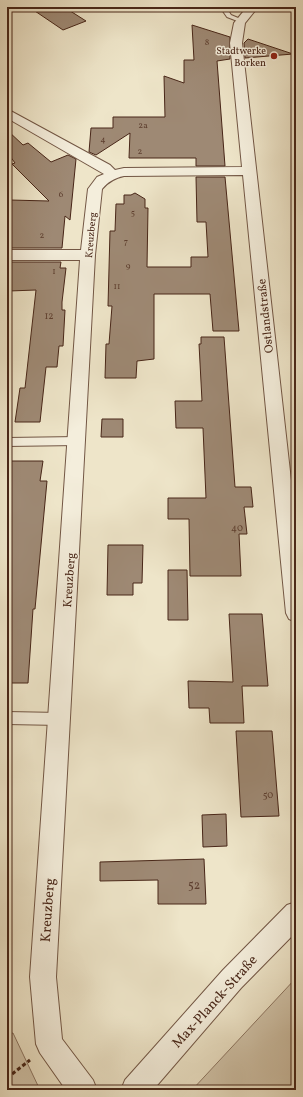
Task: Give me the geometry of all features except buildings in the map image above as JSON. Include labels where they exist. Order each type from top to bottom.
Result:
[{"type":"street","points":[[240,20],[253,7]]},
{"type":"street","name":"Ostlandstraße","points":[[240,20],[236,29],[236,43],[296,613]]},
{"type":"street","points":[[7,113],[105,168],[112,175]]},
{"type":"street","name":"Kreuzberg","points":[[83,1090],[50,1044],[43,977],[78,441],[88,256],[95,189],[102,180],[112,175],[124,172],[249,171]]},
{"type":"street","points":[[7,255],[88,256]]},
{"type":"street","name":"Max-Planck-Straße","points":[[134,1090],[232,978],[296,914]]},
{"type":"lane","points":[[223,7],[229,16],[240,20]]},
{"type":"lane","points":[[7,442],[78,441]]},
{"type":"lane","points":[[7,718],[60,719]]},
{"type":"path","points":[[7,1078],[50,1044]]},
{"type":"shaded area","points":[[296,978],[296,1090],[192,1090]]},
{"type":"shaded area","points":[[13,1033],[40,1090],[7,1090],[7,1034]]},
{"type":"place","name":"Stadtwerke Borken","points":[[274,56]]}]
